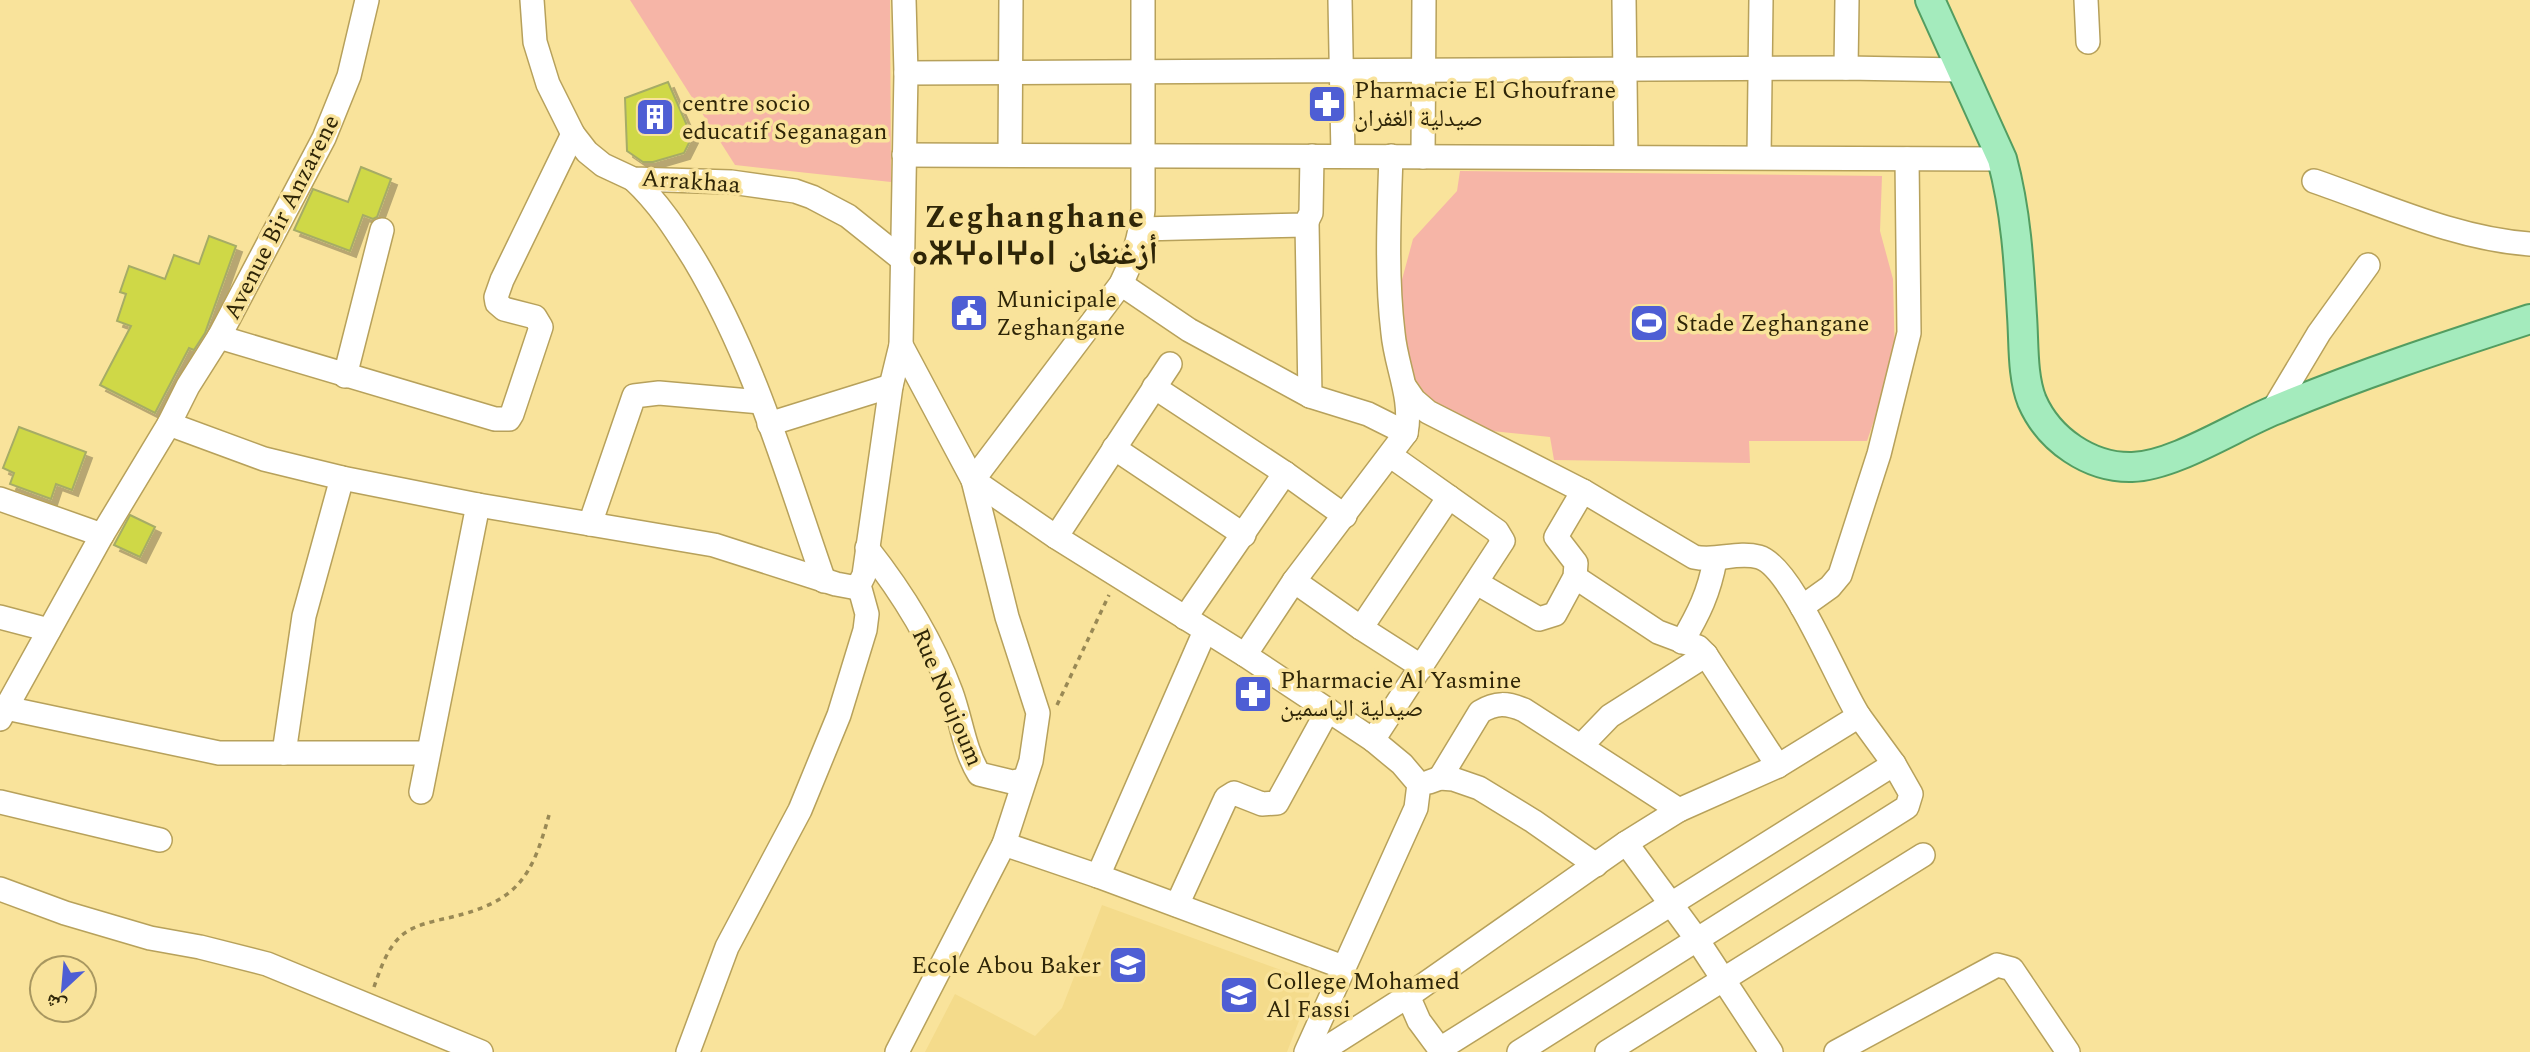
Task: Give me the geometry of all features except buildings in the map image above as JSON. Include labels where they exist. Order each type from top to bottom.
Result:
[{"type":"main road","points":[[1930,0],[2002,159],[2011,193],[2029,392],[2046,424],[2074,450],[2109,466],[2135,467],[2158,463],[2273,410],[2374,372],[2530,319]]},
{"type":"street","name":"Avenue Bir Anzarene","points":[[3,714],[102,535],[219,337],[332,121],[349,76],[368,0]]},
{"type":"street","name":"Arrakhaa","points":[[532,0],[535,43],[548,84],[573,134],[587,152],[603,165],[633,179],[731,182],[794,191],[829,204],[848,216],[903,260]]},
{"type":"street","points":[[688,1052],[727,947],[800,810],[839,715],[865,630],[867,614],[859,585],[864,575],[891,386],[901,345],[906,74],[904,0]]},
{"type":"street","points":[[1010,155],[1011,0]]},
{"type":"street","points":[[973,480],[1121,284],[1133,258],[1141,229],[1143,0]]},
{"type":"street","points":[[1340,0],[1343,156]]},
{"type":"street","points":[[1423,157],[1424,0]]},
{"type":"street","points":[[1624,0],[1626,157]]},
{"type":"street","points":[[1759,158],[1760,0]]},
{"type":"street","points":[[1846,68],[1847,0]]},
{"type":"street","points":[[2086,0],[2088,41]]},
{"type":"street","points":[[906,74],[1760,68],[1961,70]]},
{"type":"street","points":[[219,337],[495,419],[509,419],[541,327],[536,317],[504,309],[497,303],[496,297],[573,134]]},
{"type":"street","points":[[904,155],[2002,159]]},
{"type":"street","points":[[1310,396],[1307,223],[1311,213],[1312,156]]},
{"type":"street","points":[[1245,655],[1294,581],[1406,433],[1408,421],[1405,387],[1393,335],[1390,294],[1391,156]]},
{"type":"street","points":[[1802,607],[1830,587],[1840,575],[1879,454],[1905,352],[1909,310],[1907,159]]},
{"type":"street","points":[[633,179],[652,197],[672,223],[703,274],[751,371],[824,581]]},
{"type":"street","points":[[2315,181],[2455,231],[2530,244]]},
{"type":"street","points":[[1141,229],[1301,227],[1307,223]]},
{"type":"street","points":[[345,376],[382,230]]},
{"type":"street","points":[[2273,410],[2319,332],[2368,265]]},
{"type":"street","points":[[1121,284],[1189,330],[1310,396],[1368,414],[1406,433]]},
{"type":"street","points":[[897,1052],[1004,844],[1031,761],[1038,713],[1007,617],[973,480],[901,345]]},
{"type":"street","points":[[1056,537],[1170,364]]},
{"type":"street","points":[[769,424],[891,386]]},
{"type":"street","points":[[1154,387],[1345,516]]},
{"type":"street","points":[[1405,387],[1414,400],[1428,412],[1583,491],[1694,557],[1715,559],[1746,555],[1766,559],[1777,570],[1802,607],[1859,716],[1895,764],[1911,794],[1907,807],[1519,1052]]},
{"type":"street","points":[[590,524],[634,396],[659,393],[761,402]]},
{"type":"street","points":[[169,424],[264,459],[342,478],[478,505],[714,545],[824,581],[844,586],[859,585]]},
{"type":"street","points":[[1114,448],[1244,535]]},
{"type":"street","points":[[1373,740],[1502,546],[1503,538],[1391,456]]},
{"type":"street","points":[[1185,618],[1285,473]]},
{"type":"street","points":[[284,753],[304,616],[342,478]]},
{"type":"street","points":[[973,480],[1056,537],[1245,655],[1373,740],[1402,764],[1430,781],[1453,779],[1479,788],[1596,864]]},
{"type":"street","points":[[1477,583],[1531,615],[1545,619],[1555,614],[1575,577],[1576,563],[1556,537],[1583,491]]},
{"type":"street","points":[[1361,628],[1448,497]]},
{"type":"street","points":[[0,499],[102,535]]},
{"type":"street","points":[[421,792],[478,505]]},
{"type":"street","name":"Rue Noujoum","points":[[867,548],[887,574],[936,659],[961,719],[971,759],[979,774],[1012,782],[1023,780]]},
{"type":"street","points":[[1682,642],[1703,607],[1711,587],[1715,559]]},
{"type":"street","points":[[1575,577],[1658,632],[1698,647],[1706,654],[1778,766]]},
{"type":"street","points":[[1294,581],[1422,667]]},
{"type":"street","points":[[0,617],[50,630]]},
{"type":"street","points":[[1098,876],[1205,631]]},
{"type":"street","points":[[1581,746],[1610,716],[1706,654]]},
{"type":"street","points":[[1306,1052],[1416,808],[1430,781],[1480,712],[1500,703],[1524,710],[1679,810]]},
{"type":"street","points":[[1177,905],[1226,798],[1234,793],[1262,804],[1277,803],[1328,710]]},
{"type":"street","points":[[3,714],[219,753],[428,752]]},
{"type":"street","points":[[1321,1052],[1408,996],[1626,843],[1679,810],[1778,766],[1859,716]]},
{"type":"street","points":[[1408,996],[1419,1021],[1441,1051],[1895,764]]},
{"type":"street","points":[[0,802],[160,840]]},
{"type":"street","points":[[1626,843],[1724,978],[1771,1052]]},
{"type":"street","points":[[1004,844],[1343,967]]},
{"type":"street","points":[[1607,1052],[1923,855]]},
{"type":"street","points":[[0,888],[65,913],[150,938],[267,964],[481,1052]]},
{"type":"street","points":[[1836,1052],[1997,965],[2012,969],[2068,1052]]},
{"type":"path","points":[[1054,711],[1118,576]]},
{"type":"path","points":[[368,1006],[385,960],[402,935],[418,925],[474,912],[515,888],[528,874],[539,852],[549,815]]},
{"type":"shaded area","points":[[630,0],[890,0],[891,182],[735,165]]},
{"type":"shaded area","name":"Stade Zeghangane","points":[[1460,171],[1882,176],[1880,231],[1893,279],[1895,359],[1867,441],[1749,441],[1750,463],[1554,460],[1550,437],[1482,430],[1431,402],[1405,364],[1400,287],[1413,239],[1457,191]]},
{"type":"shaded area","points":[[1102,905],[1314,982],[1287,1052],[925,1052],[955,994],[1035,1036],[1062,1008]]},
{"type":"place","name":"Pharmacie El Ghoufrane صيدلية الغفران","points":[[1327,104]]},
{"type":"place","name":"centre socio educatif Seganagan","points":[[655,117]]},
{"type":"place","name":"Municipale Zeghangane","points":[[969,313]]},
{"type":"place","name":"Stade Zeghangane","points":[[1649,323]]},
{"type":"place","name":"Pharmacie Al Yasmine صيدلية الياسمين","points":[[1253,694]]},
{"type":"place","name":"Ecole Abou Baker","points":[[1128,965]]},
{"type":"place","name":"College Mohamed Al Fassi","points":[[1239,995]]},
{"type":"district","name":"Zeghanghane ⴰⵣⵖⴰⵏⵖⴰⵏ أزغنغان","points":[[1035,234]]}]
